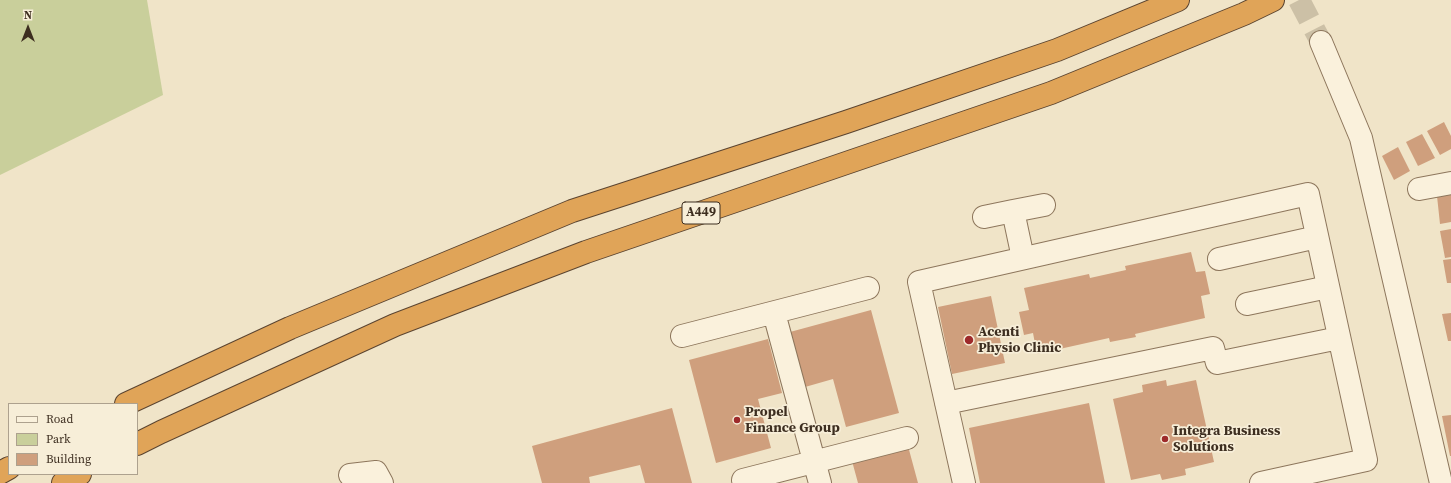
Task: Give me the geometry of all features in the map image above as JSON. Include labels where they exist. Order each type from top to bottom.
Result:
[{"type":"highway","points":[[128,403],[290,328],[572,211],[846,122],[1057,50],[1178,0]]},
{"type":"highway","name":"A449","points":[[138,444],[402,323],[586,252],[1052,93],[1237,17],[1273,0]]},
{"type":"highway","points":[[63,483],[78,475]]},
{"type":"lane","points":[[1321,42],[1361,138],[1441,483]]},
{"type":"lane","points":[[1419,189],[1451,183]]},
{"type":"lane","points":[[964,483],[919,282],[1308,194],[1366,460],[1261,483]]},
{"type":"lane","points":[[984,217],[1044,205]]},
{"type":"lane","points":[[1013,211],[1024,258]]},
{"type":"lane","points":[[1219,259],[1317,237]]},
{"type":"lane","points":[[682,336],[868,288]]},
{"type":"lane","points":[[1247,304],[1328,288]]},
{"type":"lane","points":[[774,313],[820,483]]},
{"type":"lane","points":[[946,404],[1213,348],[1216,363],[1339,338]]},
{"type":"lane","points":[[743,480],[908,438]]},
{"type":"lane","points":[[350,475],[376,472],[382,483]]},
{"type":"green space","points":[[0,0],[147,0],[163,95],[0,175]]},
{"type":"building","points":[[1444,122],[1451,136],[1451,149],[1440,155],[1427,131]]},
{"type":"building","points":[[1422,134],[1435,158],[1418,166],[1406,142]]},
{"type":"building","points":[[1398,147],[1410,171],[1394,180],[1382,156]]},
{"type":"building","points":[[1451,195],[1451,222],[1440,224],[1437,196]]},
{"type":"building","points":[[1451,229],[1451,257],[1445,258],[1440,231]]},
{"type":"building","points":[[1191,252],[1196,272],[1205,271],[1210,294],[1201,296],[1205,318],[1135,334],[1136,337],[1110,342],[1109,338],[1037,354],[1033,333],[1024,335],[1019,312],[1029,310],[1024,288],[1089,274],[1090,278],[1126,270],[1125,266]]},
{"type":"building","points":[[1451,259],[1451,283],[1447,283],[1443,260]]},
{"type":"building","points":[[991,296],[1005,363],[952,374],[938,307]]},
{"type":"building","points":[[871,310],[899,413],[846,427],[833,379],[805,387],[790,332]]},
{"type":"building","points":[[1451,313],[1451,341],[1448,341],[1442,314]]},
{"type":"building","points":[[768,339],[782,393],[758,399],[771,448],[716,463],[689,360]]},
{"type":"building","points":[[1166,380],[1167,386],[1196,380],[1214,462],[1185,469],[1186,475],[1162,480],[1160,474],[1131,480],[1113,399],[1143,392],[1142,385]]},
{"type":"building","points":[[1089,403],[1105,483],[980,483],[969,428]]},
{"type":"building","points":[[672,408],[692,483],[645,483],[640,465],[589,477],[590,483],[542,483],[532,446]]},
{"type":"building","points":[[1451,415],[1451,456],[1450,456],[1442,416]]},
{"type":"building","points":[[908,446],[918,483],[858,483],[852,461]]},
{"type":"tunnel","points":[[1299,0],[1321,42]]},
{"type":"place","name":"Acenti Physio Clinic","points":[[969,340]]},
{"type":"place","name":"Propel Finance Group","points":[[737,420]]},
{"type":"place","name":"Integra Business Solutions","points":[[1165,439]]}]
